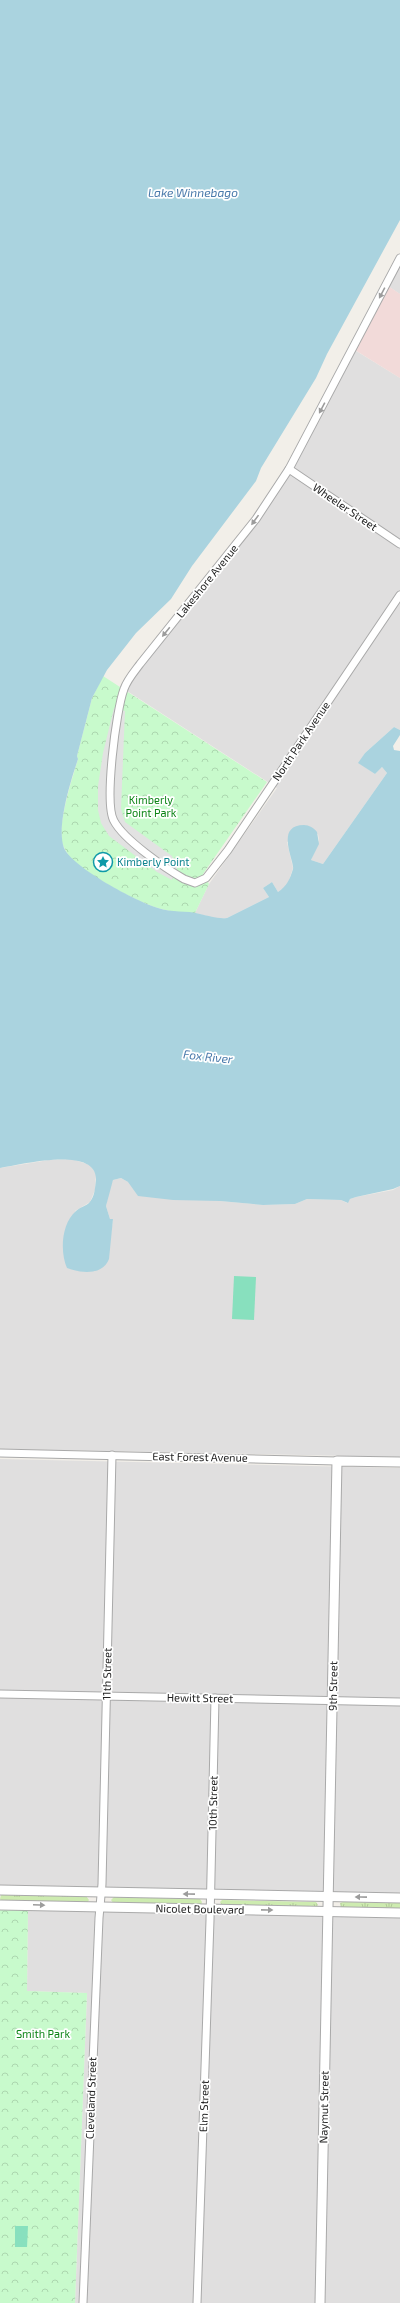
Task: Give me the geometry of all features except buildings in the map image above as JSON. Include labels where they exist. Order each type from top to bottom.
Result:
[{"type":"street","name":"Lakeshore Avenue","points":[[198,883],[191,882],[178,875],[133,842],[119,830],[111,815],[109,790],[120,705],[128,680],[256,519],[289,469],[400,258]]},
{"type":"street","name":"Wheeler Street","points":[[289,469],[400,544]]},
{"type":"street","name":"North Park Avenue","points":[[198,883],[202,882],[212,873],[400,595]]},
{"type":"street","name":"East Forest Avenue","points":[[0,1453],[400,1462]]},
{"type":"street","name":"11th Street","points":[[101,1893],[112,1455]]},
{"type":"street","name":"9th Street","points":[[328,1912],[337,1461]]},
{"type":"street","name":"Hewitt Street","points":[[0,1694],[400,1702]]},
{"type":"street","name":"10th Street","points":[[210,1909],[215,1698]]},
{"type":"street","name":"Nicolet Boulevard","points":[[0,1890],[400,1898]]},
{"type":"street","name":"Cleveland Street","points":[[83,2303],[101,1893]]},
{"type":"street","name":"Nicolet Boulevard","points":[[0,1904],[400,1913]]},
{"type":"street","name":"Elm Street","points":[[197,2303],[210,1909]]},
{"type":"street","name":"Naymut Street","points":[[320,2303],[328,1912]]},
{"type":"shaded area","points":[[400,264],[400,294],[388,286]]},
{"type":"shaded area","points":[[388,286],[400,294],[400,378],[355,350]]},
{"type":"shaded area","points":[[353,349],[400,378],[400,730],[394,727],[365,753],[359,763],[375,774],[382,767],[387,773],[323,864],[311,860],[319,840],[318,834],[287,842],[293,868],[287,886],[278,892],[272,882],[263,888],[269,897],[227,918],[219,919],[195,913],[209,884],[277,788],[124,689],[220,566],[289,469]]},
{"type":"shaded area","points":[[114,708],[125,711],[121,809],[125,822],[172,856],[177,868],[172,880],[157,872],[109,836],[101,823],[98,810],[98,786],[103,753]]},
{"type":"shaded area","points":[[72,1159],[90,1165],[96,1174],[95,1190],[90,1202],[75,1211],[107,1263],[113,1219],[110,1219],[106,1206],[109,1190],[113,1180],[121,1178],[128,1182],[220,1201],[263,1205],[295,1204],[307,1199],[341,1200],[347,1203],[350,1199],[356,1197],[393,1190],[400,1186],[400,1457],[0,1449],[0,1168],[49,1160]]},
{"type":"shaded area","points":[[0,1459],[400,1468],[400,1896],[0,1887]]},
{"type":"shaded area","points":[[28,1910],[400,1918],[400,2303],[75,2303],[87,1993],[27,1991]]},
{"type":"green space","name":"Kimberly Point Park","points":[[103,676],[267,782],[203,874],[209,884],[195,913],[176,912],[163,909],[149,905],[129,896],[80,867],[69,856],[63,846],[61,834],[66,800],[78,759],[77,756],[92,698]]},
{"type":"green space","points":[[234,1276],[256,1277],[254,1320],[232,1319]]},
{"type":"green space","points":[[1,1895],[86,1896],[89,1900],[87,1903],[2,1901],[0,1899]]},
{"type":"green space","points":[[114,1897],[200,1899],[202,1902],[201,1905],[114,1904],[111,1900]]},
{"type":"green space","points":[[222,1900],[316,1902],[318,1905],[316,1907],[222,1906],[220,1902]]},
{"type":"green space","points":[[340,1903],[400,1903],[400,1910],[341,1908]]},
{"type":"green space","name":"Smith Park","points":[[0,1909],[28,1910],[27,1991],[87,1993],[75,2303],[0,2303]]},
{"type":"green space","points":[[15,2226],[28,2226],[27,2247],[15,2247]]},
{"type":"water","name":"Lake Winnebago","points":[[0,0],[400,0],[400,220],[327,354],[316,378],[261,468],[256,481],[192,566],[171,599],[136,633],[107,670],[92,698],[77,756],[78,759],[65,804],[62,839],[64,848],[69,856],[79,865],[106,883],[136,899],[163,910],[195,913],[217,918],[227,918],[269,897],[263,888],[272,882],[278,892],[286,885],[293,869],[289,852],[288,837],[290,831],[295,827],[304,825],[313,828],[317,832],[319,844],[311,860],[323,864],[387,773],[382,767],[375,774],[358,763],[365,753],[394,727],[400,730],[400,735],[393,746],[394,750],[400,751],[400,1186],[393,1189],[356,1197],[350,1199],[348,1203],[341,1200],[307,1199],[295,1204],[263,1205],[220,1201],[173,1200],[138,1196],[128,1182],[121,1178],[113,1180],[106,1206],[110,1219],[113,1219],[109,1259],[102,1268],[91,1272],[67,1268],[63,1254],[63,1238],[67,1223],[71,1217],[78,1210],[89,1203],[92,1198],[96,1180],[93,1169],[84,1163],[71,1160],[39,1161],[0,1168]]},
{"type":"place","name":"Kimberly Point","points":[[103,862]]},
{"type":"water label","name":"Fox River","points":[[208,1057]]}]
